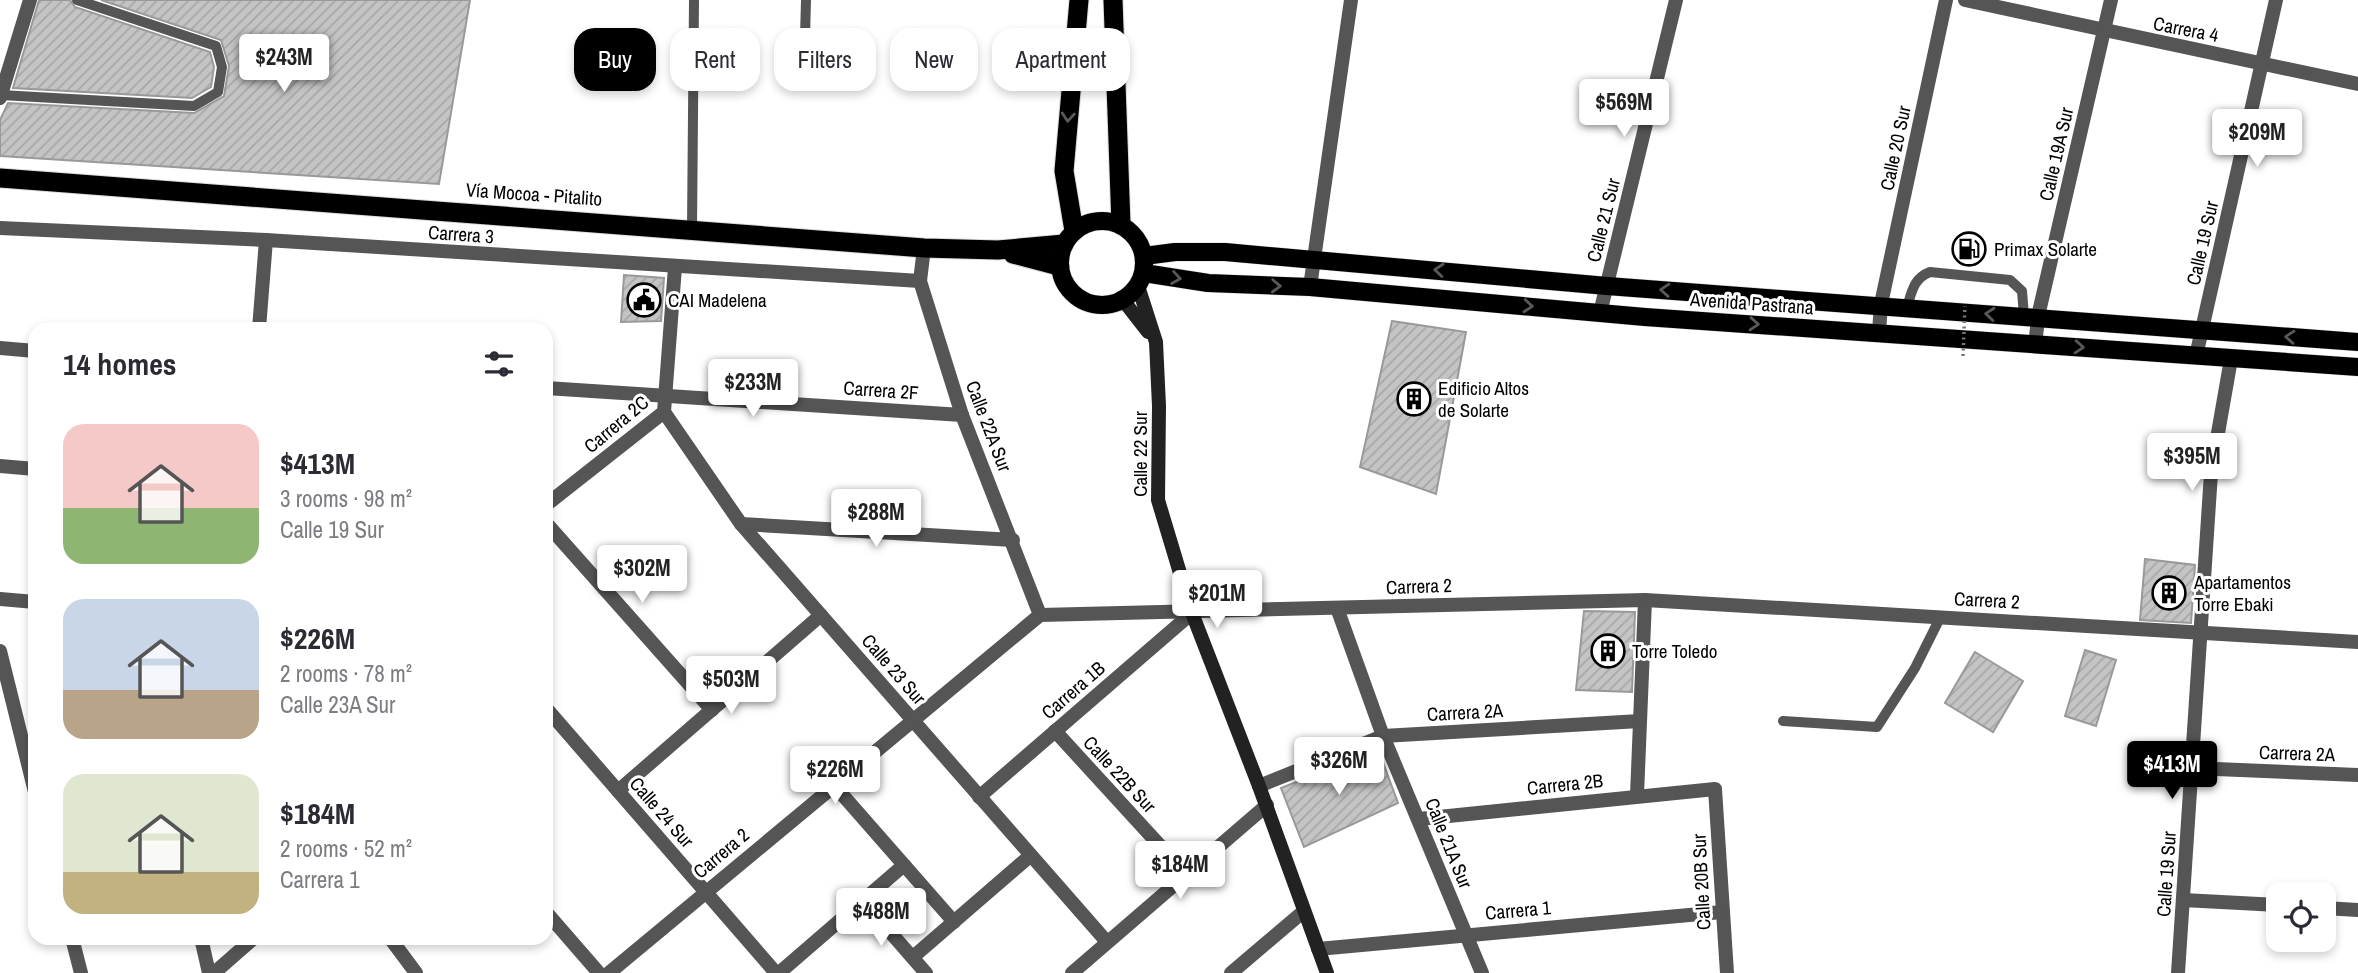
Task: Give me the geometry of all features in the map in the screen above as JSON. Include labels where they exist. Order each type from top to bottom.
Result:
[{"type":"highway","points":[[1069,237],[1064,171],[1079,0]]},
{"type":"highway","points":[[1113,0],[1121,225]]},
{"type":"highway","name":"Vía Mocoa - Pitalito","points":[[0,178],[691,228],[924,248],[998,250],[1069,237]]},
{"type":"highway","points":[[998,250],[1059,266]]},
{"type":"main road","points":[[1097,220],[1121,225],[1137,238],[1142,272],[1124,300],[1103,305],[1082,300],[1066,286],[1059,266],[1069,237],[1097,220]]},
{"type":"main road","name":"Avenida Pastrana","points":[[1142,272],[1175,252],[1225,252],[1606,286],[1881,304],[2358,342]]},
{"type":"main road","name":"Avenida Pastrana","points":[[1142,272],[1208,284],[1310,287],[1600,313],[2358,367]]},
{"type":"main road","name":"Calle 22 Sur","points":[[1142,272],[1156,342],[1160,406],[1158,500],[1192,613],[1267,805],[1327,973]]},
{"type":"main road","points":[[1124,300],[1156,342]]},
{"type":"street","points":[[1310,287],[1351,0]]},
{"type":"street","name":"Calle 21 Sur","points":[[1600,313],[1676,0]]},
{"type":"street","name":"Calle 20 Sur","points":[[1879,332],[1881,304],[1946,0]]},
{"type":"street","name":"Carrera 4","points":[[1965,0],[2103,32],[2358,84]]},
{"type":"street","name":"Calle 19A Sur","points":[[2035,344],[2031,317],[2110,0]]},
{"type":"street","name":"Calle 19 Sur","points":[[2196,356],[2276,0]]},
{"type":"street","points":[[1,97],[24,2]]},
{"type":"street","name":"Carrera 3","points":[[0,228],[266,240],[920,281]]},
{"type":"street","points":[[260,322],[266,240]]},
{"type":"street","name":"Calle 22A Sur","points":[[924,248],[920,281],[962,415],[1040,615]]},
{"type":"street","name":"Carrera 2C","points":[[553,499],[664,412],[675,267]]},
{"type":"street","points":[[0,348],[28,350]]},
{"type":"street","name":"Calle 19 Sur","points":[[2178,973],[2211,473],[2231,359]]},
{"type":"street","name":"Carrera 2F","points":[[553,388],[962,415]]},
{"type":"street","name":"Calle 23 Sur","points":[[664,412],[741,524],[1107,942]]},
{"type":"street","points":[[0,466],[28,468]]},
{"type":"street","points":[[741,524],[1013,540]]},
{"type":"street","points":[[553,531],[712,710]]},
{"type":"street","points":[[0,599],[28,601]]},
{"type":"street","points":[[1637,795],[1646,600]]},
{"type":"street","name":"Carrera 2","points":[[609,973],[911,719],[1040,615],[1646,600],[2358,642]]},
{"type":"street","name":"Calle 21A Sur","points":[[1337,608],[1383,736],[1482,973]]},
{"type":"street","name":"Carrera 1B","points":[[979,797],[1192,613]]},
{"type":"street","points":[[618,791],[821,615]]},
{"type":"street","points":[[0,651],[28,764]]},
{"type":"street","name":"Calle 24 Sur","points":[[553,716],[778,973]]},
{"type":"street","name":"Carrera 2A","points":[[1259,786],[1383,736],[1640,722]]},
{"type":"street","name":"Calle 22B Sur","points":[[1055,731],[1185,873]]},
{"type":"street","name":"Carrera 2A","points":[[2192,768],[2358,775]]},
{"type":"street","points":[[834,784],[954,922]]},
{"type":"street","name":"Carrera 2B","points":[[1419,819],[1715,789]]},
{"type":"street","name":"Calle 20B Sur","points":[[1715,789],[1727,973]]},
{"type":"street","points":[[1072,973],[1267,805]]},
{"type":"street","points":[[912,957],[1030,856]]},
{"type":"street","points":[[778,973],[904,865]]},
{"type":"street","points":[[2183,900],[2266,904]]},
{"type":"street","points":[[863,901],[926,973]]},
{"type":"street","points":[[2336,909],[2358,910]]},
{"type":"street","points":[[1231,973],[1304,911]]},
{"type":"street","name":"Carrera 1","points":[[1318,949],[1722,912]]},
{"type":"street","points":[[553,920],[599,973]]},
{"type":"street","points":[[74,945],[81,973]]},
{"type":"street","points":[[203,945],[209,973]]},
{"type":"street","points":[[215,973],[246,945]]},
{"type":"street","points":[[395,945],[416,973]]},
{"type":"lane","points":[[1,97],[194,106],[218,92],[222,67],[216,46],[77,0]]},
{"type":"lane","points":[[691,228],[694,0]]},
{"type":"lane","points":[[805,28],[806,0]]},
{"type":"lane","points":[[1907,307],[1915,282],[1920,276],[1930,272],[2010,280],[2022,291],[2031,317]]},
{"type":"lane","points":[[1783,721],[1877,727],[1915,668],[1941,616]]},
{"type":"path","points":[[1963,356],[1965,306]]},
{"type":"building","points":[[39,0],[70,0],[75,7],[210,52],[214,67],[211,87],[192,98],[13,88]]},
{"type":"building","points":[[101,0],[470,0],[439,184],[0,156],[0,120],[8,103],[194,113],[224,96],[229,66],[221,40]]},
{"type":"building","name":"CAI Madelena","points":[[624,275],[664,278],[661,321],[621,322]]},
{"type":"building","name":"Edificio Altos de Solarte","points":[[1392,321],[1466,332],[1436,494],[1360,467]]},
{"type":"building","name":"Apartamentos Torre Ebaki","points":[[2145,559],[2195,565],[2191,623],[2140,620]]},
{"type":"building","name":"Torre Toledo","points":[[1584,611],[1635,612],[1632,692],[1576,690]]},
{"type":"building","points":[[2085,650],[2116,660],[2096,726],[2065,716]]},
{"type":"building","points":[[1975,652],[2023,681],[1993,732],[1945,703]]},
{"type":"building","points":[[1378,749],[1398,803],[1304,847],[1281,788]]},
{"type":"place","name":"Primax Solarte","points":[[1969,249]]},
{"type":"place","name":"CAI Madelena","points":[[644,300]]},
{"type":"place","name":"Edificio Altos de Solarte","points":[[1414,399]]},
{"type":"place","name":"Apartamentos Torre Ebaki","points":[[2169,593]]},
{"type":"place","name":"Torre Toledo","points":[[1608,651]]}]
